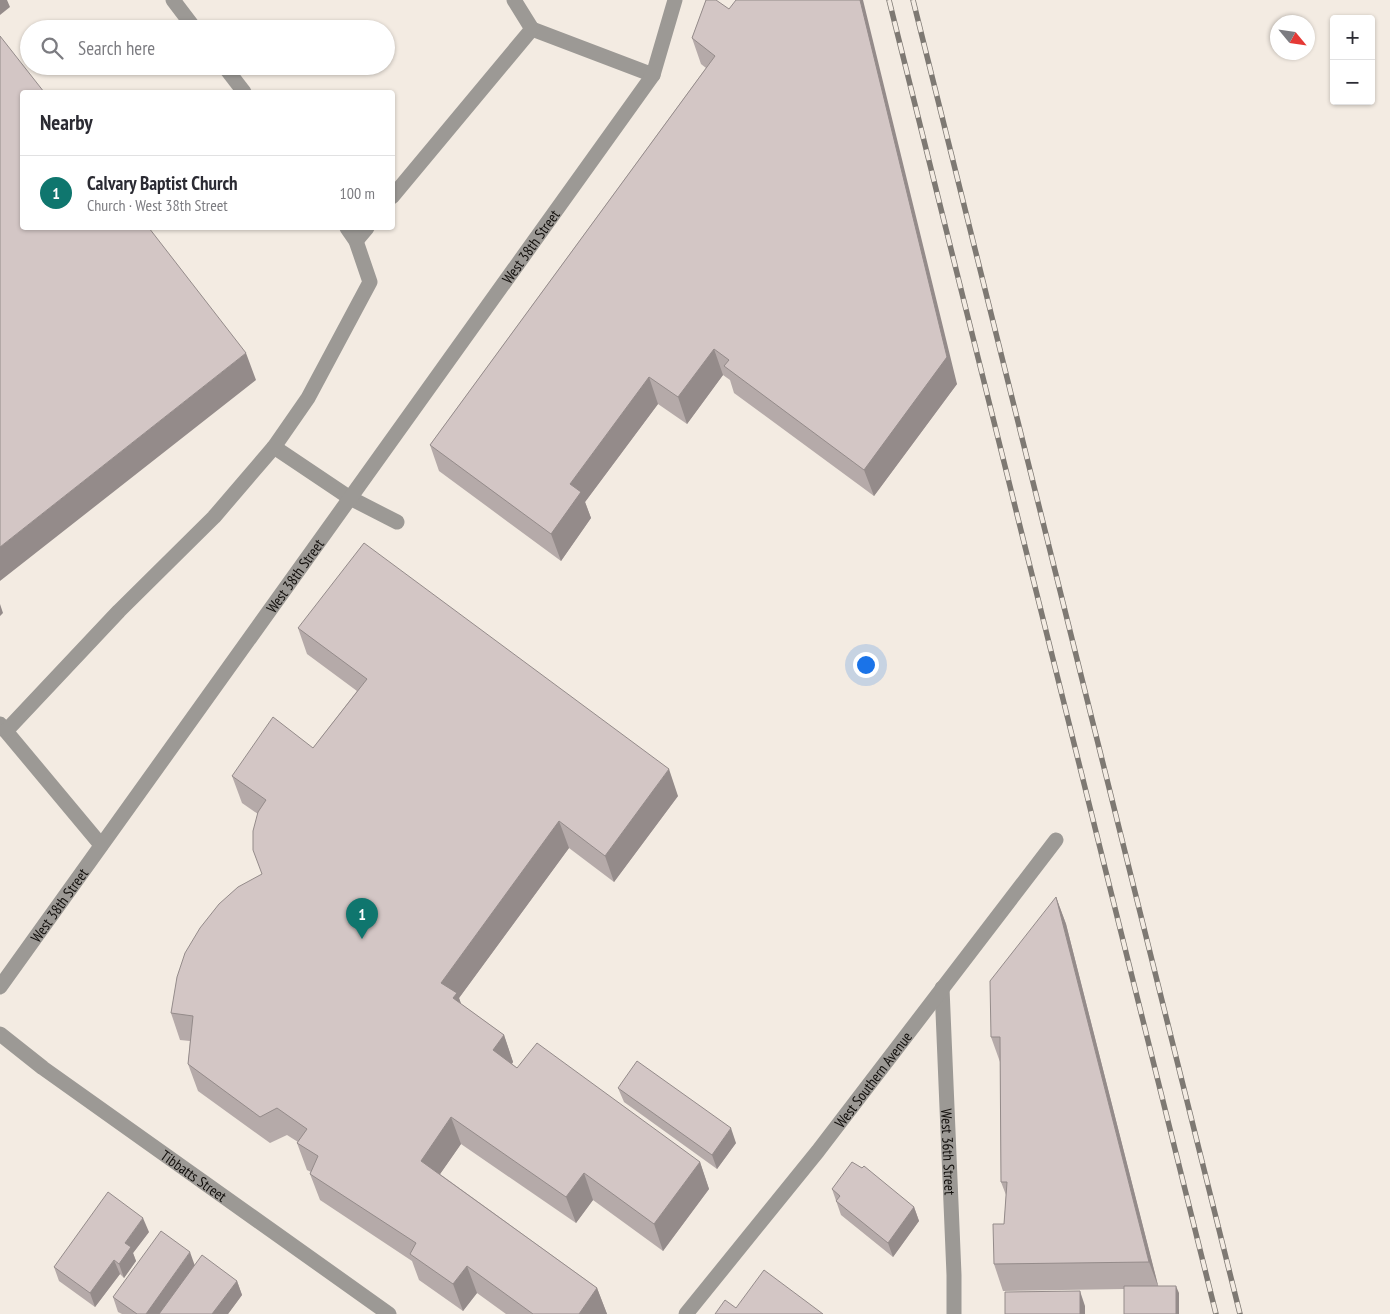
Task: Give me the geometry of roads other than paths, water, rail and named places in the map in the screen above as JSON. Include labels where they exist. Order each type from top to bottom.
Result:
[{"type":"street","points":[[173,0],[188,20]]},
{"type":"street","points":[[514,0],[532,29],[653,75]]},
{"type":"street","name":"West 38th Street","points":[[0,987],[653,75],[674,0]]},
{"type":"street","points":[[395,193],[532,29]]},
{"type":"street","points":[[231,75],[242,90]]},
{"type":"street","points":[[101,845],[3,727],[214,517],[274,447],[308,398],[370,282],[356,241],[348,230]]},
{"type":"street","points":[[356,241],[365,230]]},
{"type":"street","points":[[274,447],[350,498],[398,522]]},
{"type":"street","name":"West Southern Avenue","points":[[686,1314],[818,1151],[1056,840]]},
{"type":"street","name":"West 36th Street","points":[[942,988],[954,1314]]},
{"type":"street","name":"Tibbatts Street","points":[[0,1034],[43,1068],[389,1314]]},
{"type":"railway","points":[[889,0],[1216,1314]]},
{"type":"railway","points":[[913,0],[1240,1314]]},
{"type":"place","name":"Calvary Baptist Church","points":[[362,939]]}]
